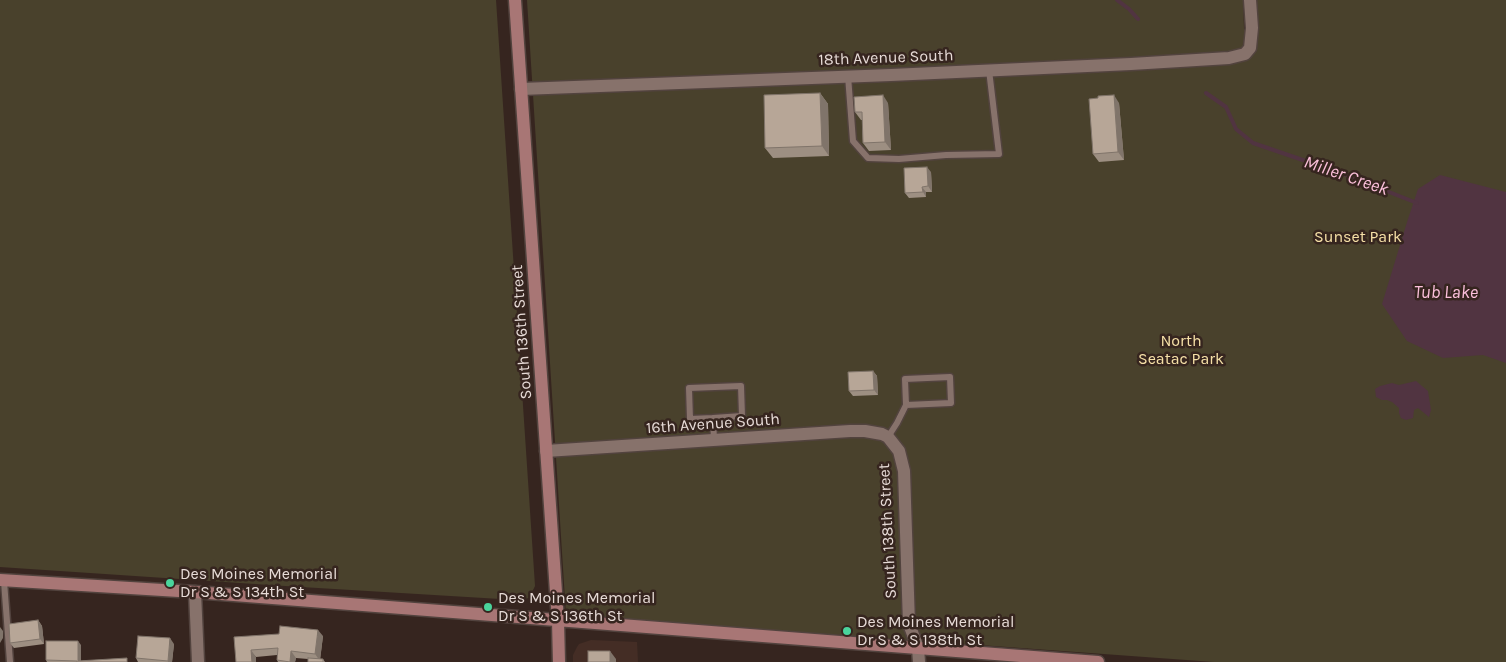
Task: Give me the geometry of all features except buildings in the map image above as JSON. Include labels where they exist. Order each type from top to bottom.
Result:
[{"type":"main road","name":"South 136th Street","points":[[515,0],[558,621],[559,662]]},
{"type":"main road","points":[[2,580],[195,592],[1098,662]]},
{"type":"street","name":"18th Avenue South","points":[[521,89],[1229,58],[1245,54],[1250,48],[1252,28],[1250,0]]},
{"type":"street","name":"16th Avenue South","points":[[546,451],[850,431],[865,431],[885,435]]},
{"type":"street","name":"South 138th Street","points":[[885,435],[899,451],[904,471],[909,624],[918,648],[919,662]]},
{"type":"street","points":[[195,592],[198,662]]},
{"type":"lane","points":[[848,76],[853,141],[868,158],[899,159],[946,155],[999,154],[989,70]]},
{"type":"lane","points":[[885,435],[897,423],[906,405],[905,379],[950,377],[951,403],[906,405]]},
{"type":"lane","points":[[741,386],[742,416],[713,418],[690,419],[689,388],[741,386]]},
{"type":"lane","points":[[713,418],[714,440]]},
{"type":"lane","points":[[2,580],[10,662]]},
{"type":"shaded area","points":[[591,640],[637,642],[638,662],[573,662],[573,655],[579,644]]},
{"type":"green space","points":[[0,0],[496,0],[535,586],[529,598],[517,600],[0,567]]},
{"type":"green space","name":"North Seatac Park","points":[[527,0],[1243,0],[1244,29],[1253,37],[1258,36],[1255,0],[1506,0],[1506,662],[1214,662],[566,615]]},
{"type":"water","name":"Tub Lake","points":[[1440,175],[1506,192],[1506,363],[1483,355],[1443,358],[1407,341],[1382,304],[1418,189]]},
{"type":"water","points":[[1416,381],[1428,391],[1431,410],[1429,417],[1418,408],[1414,410],[1413,418],[1406,420],[1401,418],[1399,408],[1392,402],[1376,397],[1375,389],[1380,386],[1392,383],[1399,385]]},
{"type":"waterway","name":"Miller Creek","points":[[1117,0],[1138,19]]},
{"type":"waterway","name":"Miller Creek","points":[[1206,93],[1226,107],[1236,129],[1253,143],[1338,172],[1417,203]]},
{"type":"place","name":"Des Moines Memorial Dr S & S 134th St","points":[[170,583]]},
{"type":"place","name":"Des Moines Memorial Dr S & S 136th St","points":[[488,607]]},
{"type":"place","name":"Des Moines Memorial Dr S & S 138th St","points":[[847,631]]},
{"type":"park label","name":"Sunset Park","points":[[1358,237]]}]
